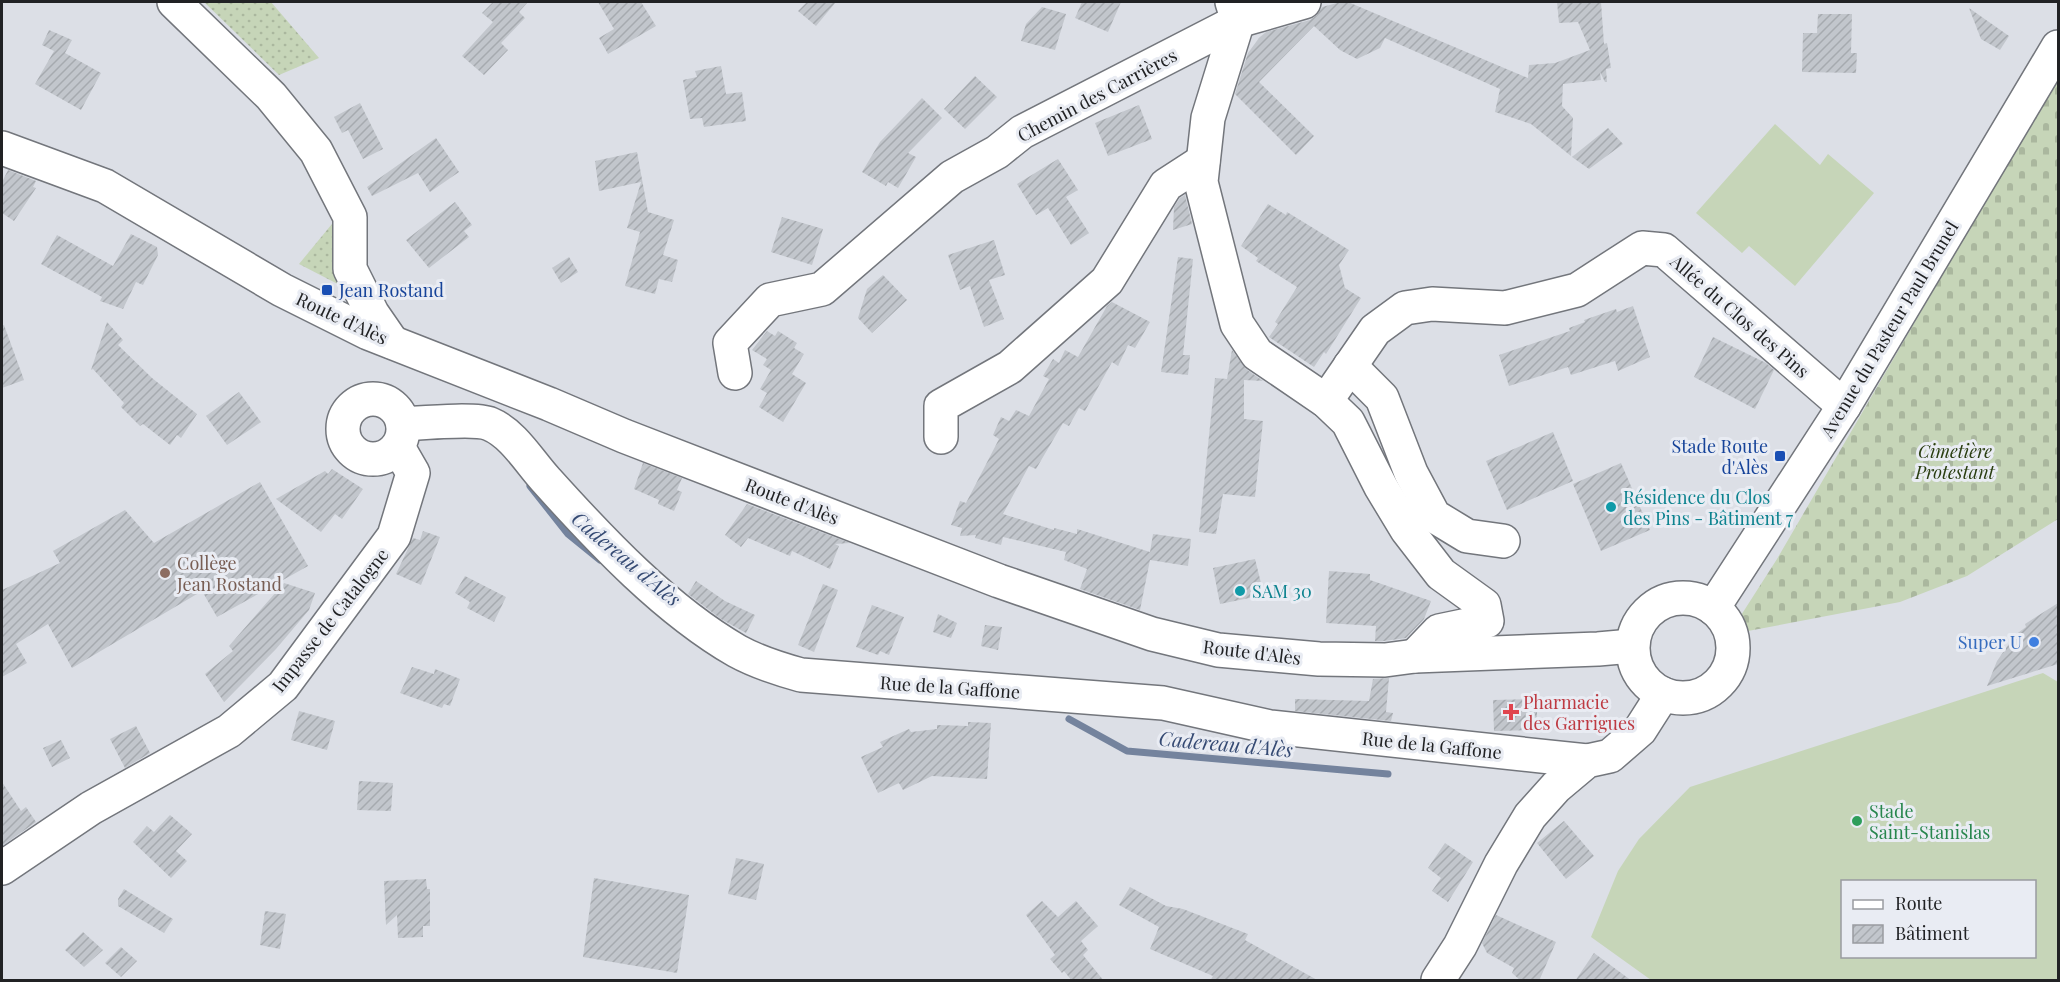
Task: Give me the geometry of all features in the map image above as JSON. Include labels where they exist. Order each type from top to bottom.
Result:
[{"type":"street","points":[[174,2],[271,96],[316,151],[350,217],[350,269],[372,313],[392,342]]},
{"type":"street","name":"Chemin des Carrières","points":[[735,373],[730,343],[770,300],[822,288],[952,177],[997,152],[1022,132],[1235,11],[1304,2]]},
{"type":"street","points":[[1235,11],[1208,118],[1201,182],[1237,324],[1257,354],[1326,401],[1348,422],[1381,487],[1407,530],[1441,574],[1484,605],[1486,621],[1439,631],[1415,656]]},
{"type":"street","name":"Avenue du Pasteur Paul Brunel","points":[[1713,608],[1844,406],[2058,47]]},
{"type":"street","name":"Route d'Alès","points":[[2,148],[105,186],[282,290],[368,333],[624,436],[999,580],[1152,634],[1218,650],[1352,660],[1632,646]]},
{"type":"street","points":[[941,436],[941,406],[1010,367],[1107,281],[1166,185],[1203,161]]},
{"type":"street","name":"Allée du Clos des Pins","points":[[1326,401],[1375,330],[1405,308],[1432,304],[1505,308],[1577,290],[1642,248],[1664,250],[1844,406]]},
{"type":"street","points":[[1350,366],[1382,398],[1411,473],[1434,516],[1467,536],[1503,541]]},
{"type":"street","name":"Rue de la Gaffone","points":[[401,435],[488,423],[507,435],[547,481],[639,576],[684,616],[738,651],[781,670],[801,675],[1163,703],[1270,727],[1587,761]]},
{"type":"street","name":"Impasse de Catalogne","points":[[2,868],[91,808],[229,731],[284,686],[394,536],[412,473],[401,435]]},
{"type":"street","points":[[1684,597],[1699,600],[1713,608],[1724,618],[1733,645],[1726,674],[1715,686],[1702,694],[1689,698],[1675,698],[1650,686],[1640,674],[1634,660],[1632,646],[1635,630],[1643,617],[1654,606],[1669,599],[1684,597]]},
{"type":"street","points":[[1438,981],[1461,946],[1501,864],[1530,816],[1556,787],[1587,761],[1610,756],[1640,730],[1663,694]]},
{"type":"green space","points":[[204,2],[271,2],[319,58],[279,75]]},
{"type":"green space","name":"Cimetière Protestant","points":[[2058,76],[2058,519],[1967,576],[1900,602],[1748,631],[1738,620],[1777,559]]},
{"type":"green space","points":[[1775,124],[1820,165],[1828,154],[1874,193],[1795,286],[1749,246],[1742,253],[1696,213]]},
{"type":"green space","points":[[341,213],[357,294],[299,264]]},
{"type":"green space","name":"Stade Saint-Stanislas","points":[[2043,673],[2058,682],[2058,980],[1651,980],[1591,937],[1618,871],[1639,839],[1690,787]]},
{"type":"building","points":[[493,2],[528,2],[519,12],[525,18],[501,43],[508,50],[484,75],[462,56],[493,22],[482,13]]},
{"type":"building","points":[[598,2],[641,2],[656,26],[608,54],[599,38],[614,29]]},
{"type":"building","points":[[807,2],[836,2],[816,26],[798,11]]},
{"type":"building","points":[[1082,2],[1121,2],[1108,32],[1075,18]]},
{"type":"building","points":[[1348,2],[1528,78],[1529,65],[1555,63],[1590,50],[1578,22],[1559,23],[1557,2],[1601,2],[1604,44],[1607,43],[1611,68],[1606,69],[1607,82],[1600,72],[1601,80],[1563,84],[1562,106],[1573,118],[1571,156],[1531,124],[1495,112],[1500,89],[1385,38],[1380,48],[1357,59],[1340,50],[1314,26],[1259,82],[1314,136],[1296,155],[1235,94],[1248,53],[1259,38],[1266,32],[1310,20],[1322,7]]},
{"type":"building","points":[[1042,7],[1066,14],[1055,50],[1021,41],[1026,24]]},
{"type":"building","points":[[1969,8],[2009,36],[2000,50],[1981,39]]},
{"type":"building","points":[[1818,14],[1852,14],[1851,53],[1857,53],[1856,73],[1802,72],[1803,33],[1817,33]]},
{"type":"building","points":[[49,30],[72,40],[65,53],[101,73],[81,110],[35,84],[54,51],[42,45]]},
{"type":"building","points":[[721,66],[726,94],[742,92],[746,121],[704,127],[702,118],[690,119],[683,80],[697,77],[695,71]]},
{"type":"building","points":[[975,76],[997,97],[965,129],[944,109]]},
{"type":"building","points":[[922,98],[942,118],[908,153],[916,157],[898,188],[888,182],[886,186],[862,172],[880,142]]},
{"type":"building","points":[[360,103],[383,149],[363,159],[348,130],[342,133],[334,117]]},
{"type":"building","points":[[1139,105],[1152,139],[1108,156],[1095,123]]},
{"type":"building","points":[[1608,128],[1623,144],[1589,169],[1572,157]]},
{"type":"building","points":[[436,138],[459,172],[430,192],[418,173],[372,196],[367,187]]},
{"type":"building","points":[[637,152],[648,212],[674,220],[663,255],[678,260],[672,282],[659,279],[655,294],[625,286],[640,232],[627,228],[641,182],[599,191],[595,161]]},
{"type":"building","points":[[1058,159],[1078,190],[1066,197],[1089,233],[1071,245],[1048,208],[1036,215],[1017,184]]},
{"type":"building","points":[[8,170],[36,181],[33,187],[36,188],[14,221],[2,213],[2,182]]},
{"type":"building","points":[[1185,195],[1192,224],[1173,230],[1174,207]]},
{"type":"building","points":[[455,202],[472,225],[464,231],[469,237],[429,268],[406,240]]},
{"type":"building","points":[[1268,204],[1286,215],[1287,212],[1349,250],[1339,265],[1345,288],[1361,298],[1326,354],[1324,352],[1314,367],[1269,337],[1278,324],[1275,322],[1297,287],[1256,261],[1258,258],[1241,246]]},
{"type":"building","points":[[782,217],[823,229],[812,265],[771,252]]},
{"type":"building","points":[[131,234],[157,247],[158,255],[143,285],[136,282],[123,309],[100,301],[102,297],[41,264],[57,235],[113,266]]},
{"type":"building","points":[[994,240],[1005,275],[989,280],[1004,319],[984,327],[970,286],[960,290],[948,255]]},
{"type":"building","points":[[569,257],[578,272],[561,283],[552,268]]},
{"type":"building","points":[[1178,257],[1193,259],[1183,355],[1190,355],[1188,375],[1161,372]]},
{"type":"building","points":[[883,275],[907,300],[872,333],[858,318],[867,289]]},
{"type":"building","points":[[1112,302],[1150,322],[1135,348],[1128,345],[1118,366],[1112,362],[1085,411],[1079,408],[1069,426],[1063,423],[1036,469],[1029,466],[1003,514],[1054,530],[1054,528],[1077,534],[1077,529],[1150,552],[1153,534],[1191,539],[1188,566],[1150,560],[1140,610],[1080,589],[1087,569],[1064,560],[1066,552],[1003,537],[1001,545],[975,538],[976,535],[960,536],[962,528],[951,525],[960,501],[966,503],[999,439],[993,435],[1001,417],[1009,421],[1016,410],[1029,416],[1049,379],[1043,376],[1053,359],[1059,363],[1065,350],[1078,357],[1107,306]]},
{"type":"building","points":[[1633,306],[1650,357],[1618,371],[1615,361],[1571,375],[1568,367],[1509,386],[1499,355],[1570,331],[1569,328],[1585,322],[1584,320]]},
{"type":"building","points":[[107,322],[123,340],[118,345],[152,378],[197,414],[181,438],[177,435],[170,445],[143,424],[140,426],[121,407],[124,403],[93,369],[91,370]]},
{"type":"building","points":[[4,325],[24,380],[2,388],[2,326]]},
{"type":"building","points":[[767,331],[775,336],[778,331],[797,343],[794,348],[804,354],[792,374],[806,383],[783,422],[759,407],[767,393],[760,389],[771,370],[763,365],[767,359],[752,350]]},
{"type":"building","points":[[1713,337],[1766,363],[1774,370],[1755,409],[1694,377]]},
{"type":"building","points":[[1232,350],[1246,369],[1263,381],[1244,380],[1244,419],[1263,421],[1255,497],[1223,494],[1216,534],[1199,532],[1215,378],[1227,379]]},
{"type":"building","points":[[239,392],[261,422],[227,445],[206,416]]},
{"type":"building","points":[[1553,432],[1573,481],[1507,510],[1486,461]]},
{"type":"building","points":[[643,463],[682,478],[677,490],[682,492],[674,511],[658,504],[659,500],[634,489]]},
{"type":"building","name":"Résidence du Clos des Pins - Bâtiment 7","points":[[1621,463],[1650,530],[1601,551],[1573,484]]},
{"type":"building","points":[[332,469],[363,489],[342,519],[335,514],[321,532],[276,499],[325,471],[328,474]]},
{"type":"building","points":[[260,482],[308,566],[217,617],[202,591],[72,668],[48,624],[16,644],[27,663],[2,677],[2,590],[60,563],[53,551],[125,510],[154,543]]},
{"type":"building","points":[[747,504],[850,543],[835,544],[839,546],[830,569],[792,551],[790,556],[748,538],[741,547],[725,535]]},
{"type":"building","points":[[423,531],[440,537],[421,585],[396,574],[413,538],[420,540]]},
{"type":"building","name":"SAM 30","points":[[1255,559],[1264,595],[1220,604],[1213,568]]},
{"type":"building","points":[[1329,571],[1370,574],[1370,580],[1431,601],[1424,619],[1406,638],[1384,641],[1375,641],[1376,626],[1326,623]]},
{"type":"building","points":[[465,576],[506,597],[494,622],[467,608],[470,602],[455,593]]},
{"type":"building","points":[[696,581],[725,601],[755,615],[746,633],[721,619],[688,594]]},
{"type":"building","points":[[284,583],[315,593],[309,610],[276,649],[224,702],[205,674],[233,651],[229,646]]},
{"type":"building","points":[[823,584],[838,590],[814,652],[798,645]]},
{"type":"building","name":"Super U","points":[[2058,603],[2058,664],[1987,686],[1997,661],[2015,635],[2026,627],[2025,624]]},
{"type":"building","points":[[872,605],[904,617],[889,655],[880,651],[878,655],[856,647]]},
{"type":"building","points":[[938,614],[957,623],[951,638],[933,632]]},
{"type":"building","points":[[985,625],[1002,627],[998,650],[981,646]]},
{"type":"building","points":[[412,667],[434,674],[435,669],[460,679],[450,706],[444,704],[442,708],[400,693]]},
{"type":"building","points":[[1389,678],[1386,712],[1393,713],[1391,721],[1295,711],[1295,699],[1369,701],[1373,679]]},
{"type":"building","points":[[1537,699],[1537,730],[1494,731],[1493,700]]},
{"type":"building","points":[[299,711],[335,721],[327,750],[291,740]]},
{"type":"building","points":[[968,722],[991,723],[987,779],[932,776],[903,790],[899,783],[878,793],[861,757],[883,747],[880,742],[909,729],[911,732],[937,729],[937,725],[968,726]]},
{"type":"building","points":[[136,726],[150,753],[125,768],[110,739]]},
{"type":"building","points":[[61,740],[70,758],[52,767],[43,748]]},
{"type":"building","points":[[359,781],[393,783],[391,811],[357,810]]},
{"type":"building","points":[[2,782],[21,811],[26,807],[36,822],[2,846]]},
{"type":"building","points":[[170,815],[192,834],[176,851],[187,861],[171,878],[133,842],[147,826],[154,832]]},
{"type":"building","points":[[1564,821],[1594,856],[1566,879],[1537,843]]},
{"type":"building","points":[[1445,843],[1473,862],[1448,902],[1432,891],[1441,878],[1428,868]]},
{"type":"building","points":[[736,858],[764,864],[756,900],[728,894]]},
{"type":"building","points":[[594,878],[689,895],[677,973],[583,957]]},
{"type":"building","points":[[426,879],[427,889],[430,889],[430,926],[423,926],[423,937],[398,938],[397,915],[386,925],[384,881]]},
{"type":"building","points":[[1130,887],[1166,906],[1183,909],[1248,934],[1245,940],[1319,981],[1210,981],[1213,976],[1150,949],[1159,927],[1119,905]]},
{"type":"building","points":[[124,889],[173,919],[164,933],[118,906],[118,899]]},
{"type":"building","points":[[1042,901],[1058,917],[1076,901],[1098,926],[1081,941],[1088,950],[1083,955],[1104,981],[1072,981],[1050,959],[1055,955],[1026,915]]},
{"type":"building","points":[[265,911],[286,914],[280,949],[260,945]]},
{"type":"building","points":[[1496,915],[1556,942],[1539,981],[1521,981],[1512,973],[1514,968],[1487,953],[1482,943]]},
{"type":"building","points":[[83,932],[103,950],[84,967],[65,950]]},
{"type":"building","points":[[121,947],[137,961],[121,977],[105,963]]},
{"type":"building","points":[[1594,953],[1632,981],[1575,981]]},
{"type":"waterway","name":"Cadereau d'Alès","points":[[530,486],[568,534],[600,560]]},
{"type":"waterway","name":"Cadereau d'Alès","points":[[1069,719],[1127,751],[1388,774]]},
{"type":"place","name":"Jean Rostand","points":[[327,290]]},
{"type":"place","name":"Stade Route d'Alès","points":[[1780,456]]},
{"type":"place","name":"Résidence du Clos des Pins - Bâtiment 7","points":[[1611,507]]},
{"type":"place","name":"Collège Jean Rostand","points":[[165,573]]},
{"type":"place","name":"SAM 30","points":[[1240,591]]},
{"type":"place","name":"Super U","points":[[2034,642]]},
{"type":"place","name":"Pharmacie des Garrigues","points":[[1511,712]]},
{"type":"place","name":"Stade Saint-Stanislas","points":[[1857,821]]}]
